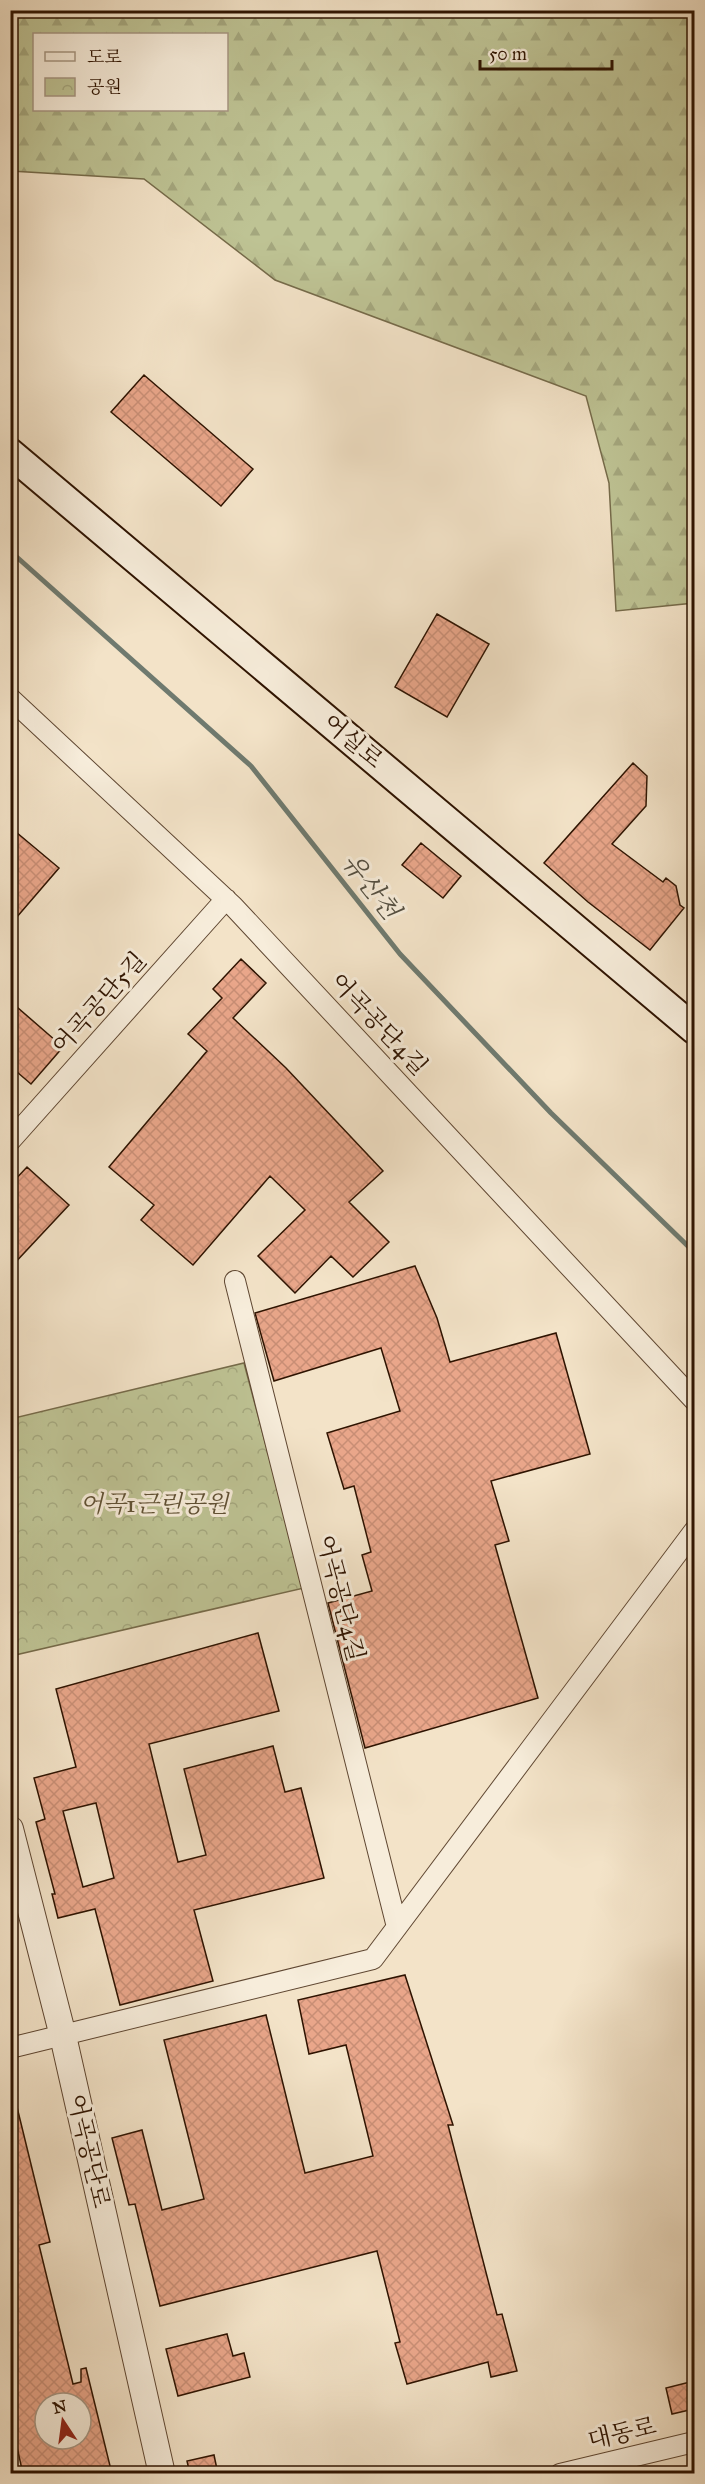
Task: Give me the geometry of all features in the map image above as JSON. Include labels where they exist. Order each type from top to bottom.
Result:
[{"type":"main road","name":"어실로","points":[[10,453],[694,1029]]},
{"type":"street","name":"어곡공단4길","points":[[10,698],[226,899],[694,1400]]},
{"type":"street","name":"어곡공단5길","points":[[10,1141],[226,899]]},
{"type":"street","name":"어곡공단4길","points":[[234,1281],[397,1927]]},
{"type":"street","points":[[10,2048],[373,1959],[694,1531]]},
{"type":"street","name":"어곡공단로","points":[[10,1829],[63,2036],[162,2474]]},
{"type":"street","name":"대동로","points":[[560,2474],[694,2442]]},
{"type":"green space","points":[[10,11],[694,11],[694,603],[616,611],[609,483],[586,396],[275,280],[144,179],[11,171]]},
{"type":"green space","name":"어곡1근린공원","points":[[244,1363],[304,1588],[11,1656],[10,1419]]},
{"type":"building","points":[[144,375],[253,469],[221,506],[111,412]]},
{"type":"building","points":[[437,614],[489,644],[447,717],[395,687]]},
{"type":"building","points":[[633,763],[647,776],[646,806],[612,844],[663,882],[666,878],[676,886],[680,905],[684,908],[650,950],[588,902],[544,863]]},
{"type":"building","points":[[10,827],[59,868],[10,925]]},
{"type":"building","points":[[421,843],[461,876],[443,898],[402,865]]},
{"type":"building","points":[[241,959],[266,983],[233,1018],[286,1068],[383,1171],[349,1202],[389,1242],[353,1277],[331,1256],[295,1293],[258,1256],[305,1210],[270,1176],[193,1265],[141,1220],[154,1205],[109,1167],[207,1051],[188,1034],[222,998],[213,989]]},
{"type":"building","points":[[10,1001],[63,1047],[31,1084],[10,1066]]},
{"type":"building","points":[[27,1167],[69,1205],[10,1268],[10,1185]]},
{"type":"building","points":[[415,1266],[437,1318],[450,1362],[556,1333],[590,1454],[491,1481],[509,1541],[495,1545],[538,1698],[365,1748],[328,1603],[372,1591],[362,1555],[371,1552],[354,1486],[344,1489],[327,1433],[400,1411],[381,1348],[274,1381],[255,1313]]},
{"type":"building","points":[[258,1633],[279,1711],[149,1744],[178,1862],[206,1855],[184,1769],[273,1746],[285,1792],[301,1788],[324,1878],[194,1910],[213,1981],[120,2005],[95,1909],[58,1918],[52,1894],[55,1894],[36,1822],[45,1819],[34,1778],[76,1767],[56,1689]],"holes":[[[96,1803],[114,1878],[83,1887],[63,1811]]]},
{"type":"building","points":[[405,1975],[453,2125],[448,2125],[497,2315],[502,2314],[517,2371],[491,2377],[488,2362],[407,2384],[395,2343],[400,2342],[377,2251],[160,2306],[135,2204],[129,2205],[112,2138],[142,2130],[162,2210],[204,2199],[164,2040],[266,2015],[305,2173],[373,2156],[346,2045],[309,2054],[298,2000]]},
{"type":"building","points":[[16,2103],[50,2242],[39,2245],[73,2384],[81,2382],[81,2369],[86,2368],[92,2391],[33,2391],[33,2451],[93,2451],[93,2397],[112,2474],[23,2474],[17,2447],[10,2448],[10,2104]]},
{"type":"building","points":[[227,2334],[233,2356],[244,2353],[250,2377],[178,2396],[166,2349]]},
{"type":"building","points":[[694,2381],[694,2409],[672,2414],[666,2388]]},
{"type":"building","points":[[214,2455],[218,2474],[190,2474],[187,2461]]},
{"type":"waterway","name":"유산천","points":[[10,551],[251,766],[400,954],[551,1113],[694,1252]]}]
